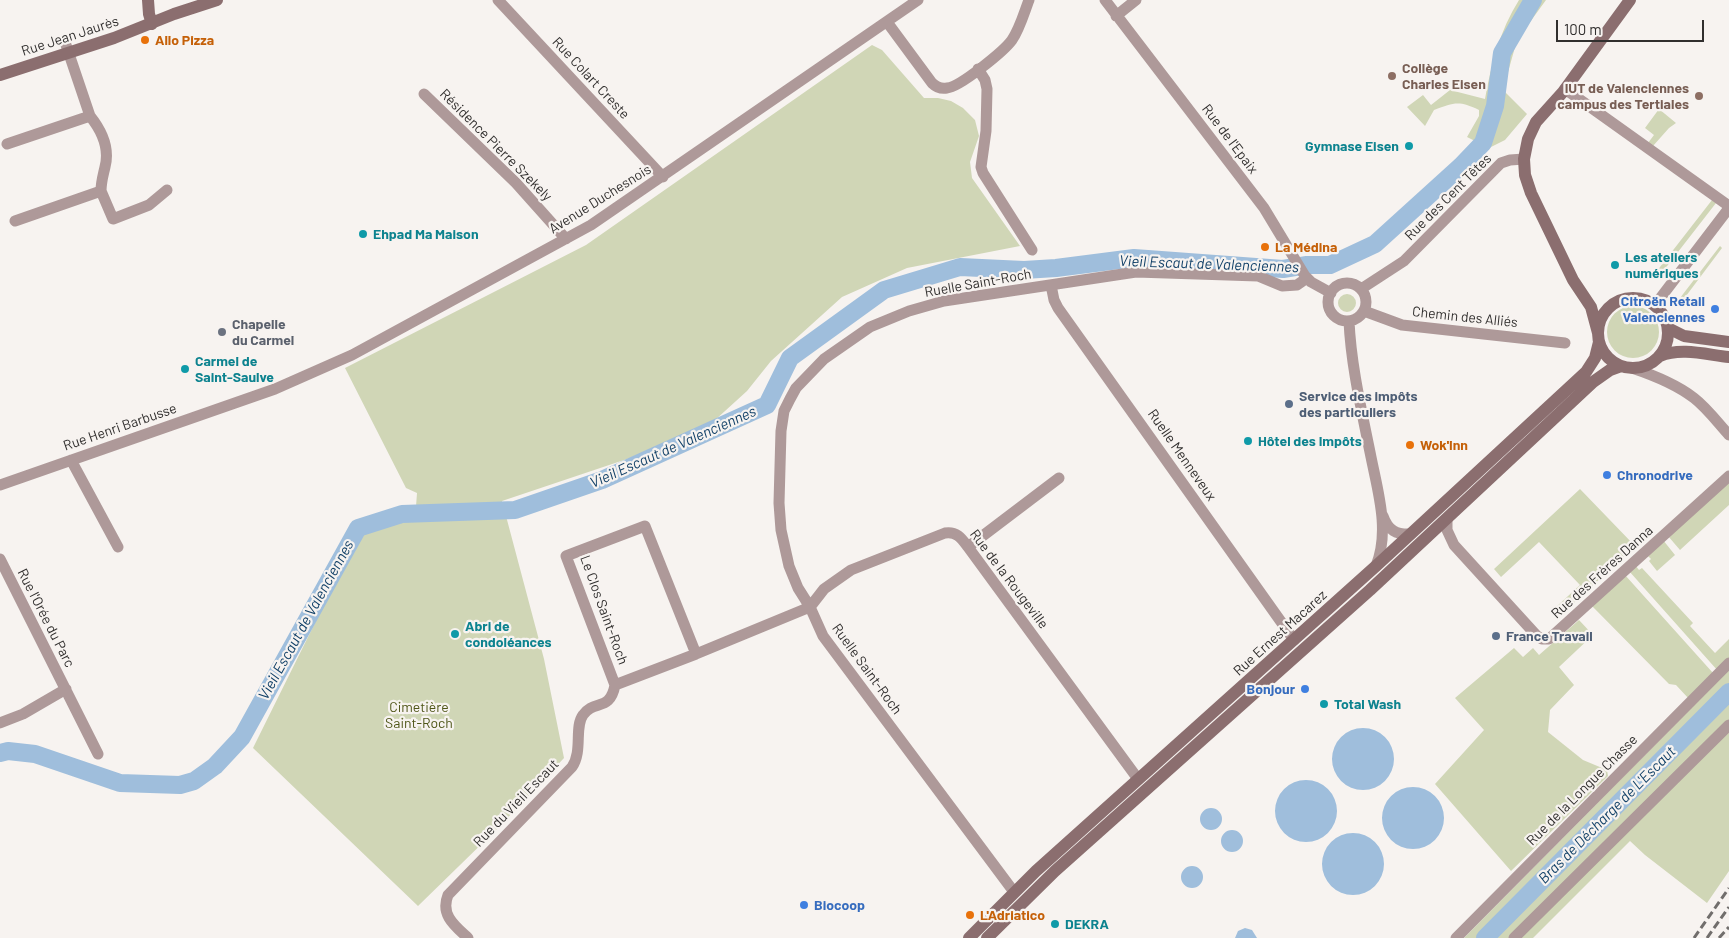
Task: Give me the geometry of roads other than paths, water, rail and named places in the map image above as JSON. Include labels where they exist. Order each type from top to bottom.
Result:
[{"type":"main road","points":[[148,0],[150,21]]},
{"type":"main road","name":"Rue Jean Jaurès","points":[[0,75],[67,49],[217,0]]},
{"type":"main road","points":[[1630,0],[1565,89],[1533,127],[1526,146],[1524,160],[1525,175],[1531,193],[1573,280],[1594,313],[1599,337],[1607,356],[1626,367],[1649,364],[1670,352],[1729,357]]},
{"type":"main road","name":"Rue Jean Jaurès","points":[[0,67],[67,49]]},
{"type":"main road","points":[[1599,337],[1602,317],[1612,305],[1623,299],[1636,298],[1648,301],[1655,305],[1664,315],[1668,328],[1668,341],[1660,356]]},
{"type":"main road","points":[[1587,300],[1597,304],[1612,305]]},
{"type":"main road","points":[[1668,328],[1686,337],[1729,342]]},
{"type":"main road","name":"Rue Ernest Macarez","points":[[969,938],[1014,892],[1138,778],[1376,566],[1586,372],[1593,362],[1599,337]]},
{"type":"main road","name":"Rue Ernest Macarez","points":[[987,938],[1061,865],[1312,642],[1593,382],[1605,373],[1626,367]]},
{"type":"street","name":"Rue Colart Creste","points":[[498,0],[663,177]]},
{"type":"street","name":"Avenue Duchesnois","points":[[249,398],[306,377],[352,355],[591,226],[918,0]]},
{"type":"street","points":[[887,22],[932,83],[937,87],[950,87],[1000,53],[1014,38],[1029,0]]},
{"type":"street","name":"Rue de l'Epaix","points":[[1104,0],[1264,208],[1305,276],[1331,293]]},
{"type":"street","points":[[1116,16],[1136,0]]},
{"type":"street","points":[[67,49],[90,116],[104,137],[107,152],[106,166],[101,181],[101,191],[113,219],[149,205],[168,190]]},
{"type":"street","points":[[978,69],[985,80],[987,89],[986,131],[982,170],[1032,250]]},
{"type":"street","points":[[1565,89],[1729,207],[1655,305]]},
{"type":"street","name":"Résidence Pierre Szekely","points":[[424,94],[516,183],[566,239]]},
{"type":"street","points":[[7,144],[90,116]]},
{"type":"street","name":"Rue des Cent Têtes","points":[[1360,289],[1404,261],[1501,163],[1510,160],[1524,160]]},
{"type":"street","points":[[16,221],[101,191]]},
{"type":"street","name":"Ruelle Saint-Roch","points":[[1014,892],[823,636],[810,607],[798,588],[789,566],[784,546],[780,516],[781,431],[787,405],[796,388],[820,363],[864,331],[903,314],[944,301],[1136,272],[1258,276],[1282,286],[1297,285],[1305,276]]},
{"type":"street","points":[[1346,283],[1354,284],[1360,289],[1366,301],[1364,311],[1356,318],[1349,321],[1339,319],[1331,312],[1328,302],[1331,293],[1336,287],[1346,283]]},
{"type":"street","name":"Ruelle Menneveux","points":[[1051,285],[1058,308],[1294,640]]},
{"type":"street","name":"Chemin des Alliés","points":[[1364,311],[1402,325],[1565,343]]},
{"type":"street","points":[[1349,321],[1353,360],[1381,512],[1382,541],[1376,566]]},
{"type":"street","points":[[1626,367],[1652,375],[1695,398],[1729,435]]},
{"type":"street","name":"Rue Henri Barbusse","points":[[0,485],[249,398]]},
{"type":"street","points":[[72,460],[118,547]]},
{"type":"street","name":"Rue des Frères Danna","points":[[1447,519],[1447,530],[1454,545],[1537,636],[1542,639],[1549,639],[1729,476]]},
{"type":"street","points":[[968,547],[1059,478]]},
{"type":"street","points":[[1381,512],[1391,530],[1398,534],[1411,534]]},
{"type":"street","name":"Le Clos Saint-Roch","points":[[615,685],[566,556],[645,526],[696,654]]},
{"type":"street","name":"Rue de la Rougeville","points":[[810,607],[824,589],[855,568],[945,533],[958,535],[1138,778]]},
{"type":"street","name":"Rue l'Orée du Parc","points":[[0,559],[98,754]]},
{"type":"street","points":[[615,685],[810,607]]},
{"type":"street","name":"Rue de la Longue Chasse","points":[[1456,938],[1729,663]]},
{"type":"street","name":"Rue du Vieil Escaut","points":[[468,938],[447,916],[448,895],[572,768],[577,757],[582,715],[588,710],[609,701],[615,685]]},
{"type":"street","name":"Rue l'Orée du Parc","points":[[0,723],[23,714],[66,689]]},
{"type":"street","points":[[1514,938],[1729,725]]},
{"type":"water","points":[[1357,728],[1369,728],[1385,737],[1392,747],[1394,759],[1392,771],[1385,781],[1369,790],[1357,790],[1346,785],[1337,776],[1332,765],[1332,753],[1337,742],[1346,733]]},
{"type":"water","points":[[1300,780],[1312,780],[1328,789],[1335,799],[1337,811],[1335,823],[1328,833],[1312,842],[1300,842],[1289,837],[1280,828],[1275,817],[1275,805],[1280,794],[1289,785]]},
{"type":"water","points":[[1407,787],[1419,787],[1435,796],[1442,806],[1444,818],[1442,830],[1435,840],[1419,849],[1407,849],[1396,844],[1387,835],[1382,824],[1382,812],[1387,801],[1396,792]]},
{"type":"water","points":[[1207,808],[1215,808],[1222,815],[1222,823],[1215,830],[1207,830],[1200,823],[1200,815]]},
{"type":"water","points":[[1228,830],[1236,830],[1243,837],[1243,845],[1236,852],[1228,852],[1221,845],[1221,837]]},
{"type":"water","points":[[1347,833],[1359,833],[1375,842],[1382,852],[1384,864],[1382,876],[1375,886],[1359,895],[1347,895],[1336,890],[1327,881],[1322,870],[1322,858],[1327,847],[1336,838]]},
{"type":"water","points":[[1188,866],[1196,866],[1203,873],[1203,881],[1196,888],[1188,888],[1181,881],[1181,873]]},
{"type":"water","points":[[1245,928],[1252,930],[1257,938],[1235,938],[1238,931]]},
{"type":"waterway","name":"Vieil Escaut de Valenciennes","points":[[0,753],[8,751],[35,754],[120,783],[180,785],[194,781],[215,766],[242,737],[358,528],[402,514],[515,510],[602,480],[767,405],[790,358],[884,290],[960,267],[1024,270],[1134,258],[1283,269],[1307,265],[1330,265],[1375,244],[1461,166],[1483,143],[1495,106],[1502,53],[1533,0]]},
{"type":"waterway","name":"Bras de Décharge de L'Escaut","points":[[1485,938],[1729,692]]},
{"type":"railway","points":[[1694,938],[1729,888]]},
{"type":"railway","points":[[1707,938],[1729,907]]},
{"type":"railway","points":[[1719,938],[1729,927]]},
{"type":"place","name":"Allo Pizza","points":[[145,40]]},
{"type":"place","name":"Collège Charles Eisen","points":[[1392,76]]},
{"type":"place","name":"IUT de Valenciennes campus des Tertiales","points":[[1699,96]]},
{"type":"place","name":"Gymnase Eisen","points":[[1409,146]]},
{"type":"place","name":"Ehpad Ma Maison","points":[[363,234]]},
{"type":"place","name":"La Médina","points":[[1265,247]]},
{"type":"place","name":"Les ateliers numériques","points":[[1615,265]]},
{"type":"place","name":"Citroën Retail Valenciennes","points":[[1715,309]]},
{"type":"place","name":"Chapelle du Carmel","points":[[222,332]]},
{"type":"place","name":"Carmel de Saint-Saulve","points":[[185,369]]},
{"type":"place","name":"Service des impôts des particuliers","points":[[1289,404]]},
{"type":"place","name":"Hôtel des Impôts","points":[[1248,441]]},
{"type":"place","name":"Wok'Inn","points":[[1410,445]]},
{"type":"place","name":"Chronodrive","points":[[1607,475]]},
{"type":"place","name":"Abri de condoléances","points":[[455,634]]},
{"type":"place","name":"France Travail","points":[[1496,636]]},
{"type":"place","name":"Bonjour","points":[[1305,689]]},
{"type":"place","name":"Total Wash","points":[[1324,704]]},
{"type":"place","name":"Biocoop","points":[[804,905]]},
{"type":"place","name":"L'Adriatico","points":[[970,915]]},
{"type":"place","name":"DEKRA","points":[[1055,924]]},
{"type":"park label","name":"Cimetière Saint-Roch","points":[[419,716]]}]
